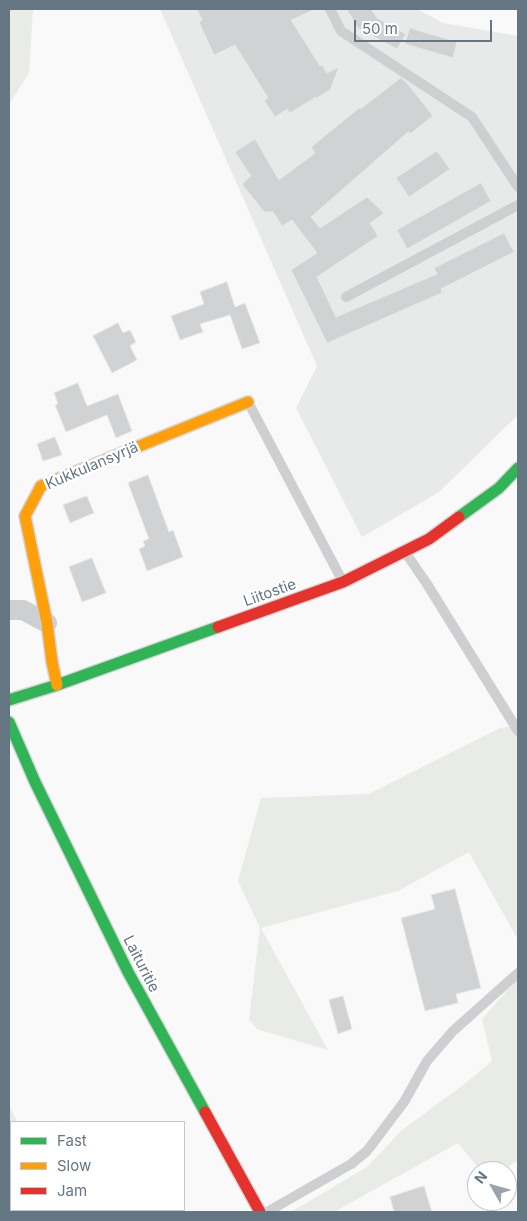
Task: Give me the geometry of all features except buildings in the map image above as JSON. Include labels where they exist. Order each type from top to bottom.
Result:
[{"type":"street","name":"Kukkulansyrjä","points":[[57,685],[47,623],[25,516],[41,486],[248,402]]},
{"type":"street","name":"Liitostie","points":[[9,700],[57,685],[343,582],[429,539],[499,488],[518,468]]},
{"type":"street","points":[[9,610],[23,610],[47,623]]},
{"type":"street","name":"Laituritie","points":[[9,722],[35,782],[128,972],[260,1212]]},
{"type":"lane","points":[[330,9],[341,31],[472,117],[518,187]]},
{"type":"lane","points":[[346,297],[518,205]]},
{"type":"lane","points":[[248,402],[343,582]]},
{"type":"lane","points":[[404,551],[427,584],[518,731]]},
{"type":"lane","points":[[267,1212],[351,1164],[367,1151],[404,1102],[427,1061],[452,1031],[518,973]]},
{"type":"shaded area","points":[[9,9],[33,9],[29,73],[9,104]]},
{"type":"shaded area","points":[[160,9],[417,9],[443,23],[518,36],[518,415],[439,492],[362,537],[296,408],[317,366]]},
{"type":"shaded area","points":[[518,725],[518,940],[469,852],[398,891],[261,928],[328,1050],[257,1029],[249,1019],[260,928],[238,881],[261,798],[369,794],[500,728]]},
{"type":"shaded area","points":[[518,978],[518,1160],[473,1161],[458,1143],[334,1212],[291,1212],[367,1167],[401,1131],[492,1061],[482,1019]]},
{"type":"shaded area","points":[[9,1104],[17,1121],[10,1121],[10,1211],[58,1212],[9,1212]]},
{"type":"traffic: fast","points":[[459,517],[499,488],[518,468]]},
{"type":"traffic: fast","points":[[9,700],[57,685],[218,627]]},
{"type":"traffic: fast","points":[[9,722],[35,782],[128,972],[205,1112]]},
{"type":"traffic: slow","points":[[57,685],[47,623],[25,516],[41,486],[248,402]]},
{"type":"traffic: jam","points":[[218,627],[343,582],[429,539],[459,517]]},
{"type":"traffic: jam","points":[[205,1112],[260,1212]]}]
